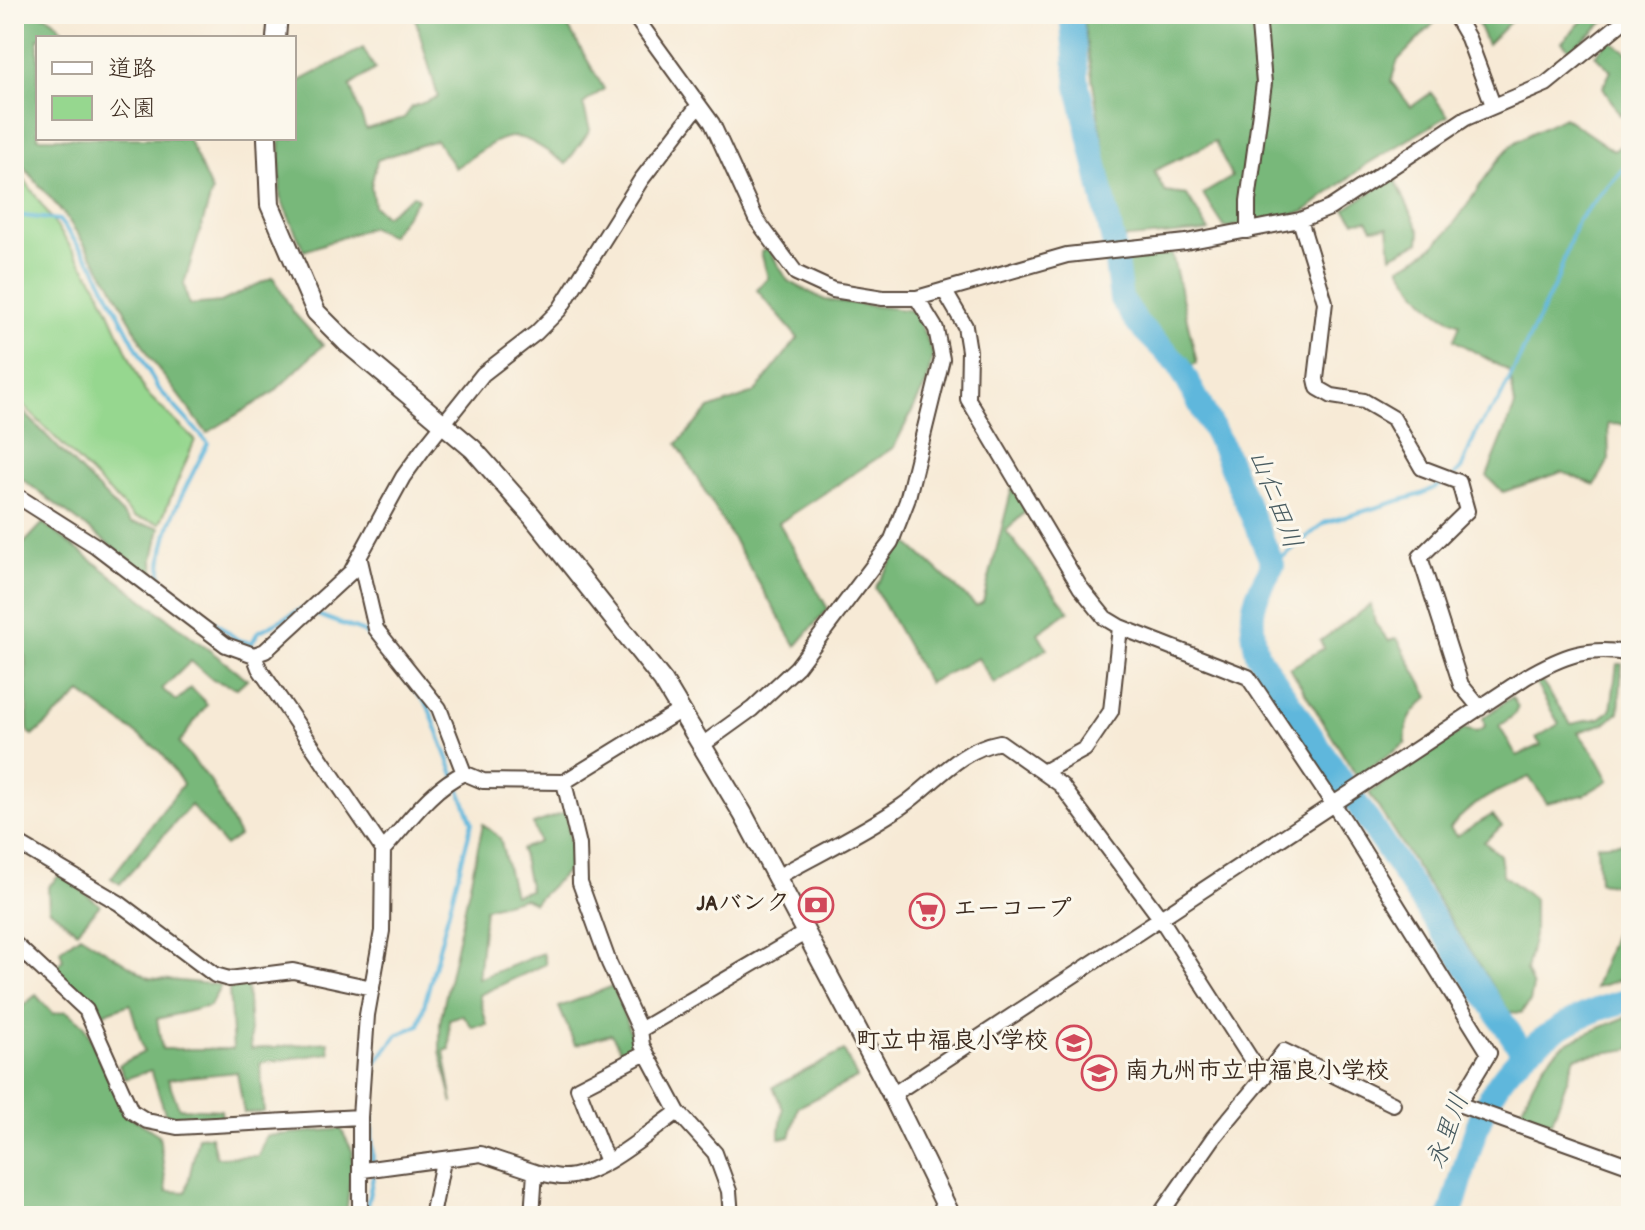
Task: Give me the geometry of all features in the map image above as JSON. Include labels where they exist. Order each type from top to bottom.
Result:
[{"type":"street","points":[[276,36],[278,14]]},
{"type":"street","points":[[633,14],[689,86],[698,106],[712,123],[756,219],[796,273],[833,290],[883,298],[917,298],[1042,260],[1100,250],[1186,242],[1300,220],[1330,208],[1466,118],[1546,84],[1631,15]]},
{"type":"street","points":[[1248,231],[1248,201],[1264,83],[1258,14]]},
{"type":"street","points":[[1454,14],[1468,38],[1493,105]]},
{"type":"street","points":[[14,494],[96,546],[226,645],[254,655],[265,651],[310,613],[360,560],[403,477],[483,374],[536,333],[560,309],[641,180],[698,106]]},
{"type":"street","points":[[267,140],[270,205],[316,312],[443,423],[502,480],[639,650],[681,710],[777,877],[892,1095],[951,1216]]},
{"type":"street","points":[[1300,220],[1325,302],[1316,379],[1318,388],[1332,396],[1364,401],[1393,418],[1422,468],[1452,479],[1467,511],[1420,557],[1461,685],[1480,708]]},
{"type":"street","points":[[944,290],[965,326],[969,351],[968,399],[1080,587],[1105,618],[1120,627],[1248,677],[1335,803],[1489,1053],[1458,1104],[1631,1166]]},
{"type":"street","points":[[702,745],[752,709],[797,667],[876,564],[900,522],[942,359],[936,329],[917,298]]},
{"type":"street","points":[[360,560],[376,629],[439,708],[459,776]]},
{"type":"street","points":[[1043,772],[1085,749],[1111,711],[1120,627]]},
{"type":"street","points":[[892,1095],[1526,677],[1574,653],[1593,649],[1631,654]]},
{"type":"street","points":[[254,655],[259,668],[383,850],[382,931],[372,988],[360,1117],[370,1169],[360,1216]]},
{"type":"street","points":[[459,776],[483,781],[564,782],[681,710]]},
{"type":"street","points":[[777,877],[902,806],[947,766],[978,746],[1000,742],[1061,785],[1161,919],[1263,1078]]},
{"type":"street","points":[[383,850],[459,776]]},
{"type":"street","points":[[564,782],[579,845],[580,883],[609,963],[640,1030],[646,1053],[678,1112],[715,1153],[729,1191],[731,1216]]},
{"type":"street","points":[[14,841],[106,894],[215,975],[229,979],[293,971],[372,988]]},
{"type":"street","points":[[640,1030],[805,933]]},
{"type":"street","points":[[14,943],[86,1010],[131,1111],[147,1121],[177,1127],[360,1117]]},
{"type":"street","points":[[1159,1216],[1214,1137],[1284,1051],[1393,1104]]},
{"type":"street","points":[[607,1162],[578,1088],[646,1053]]},
{"type":"street","points":[[370,1169],[481,1154],[535,1172],[562,1177],[607,1162],[678,1112]]},
{"type":"street","points":[[432,1216],[443,1161]]},
{"type":"street","points":[[532,1216],[535,1172]]},
{"type":"green space","points":[[14,14],[46,16],[66,36],[36,36],[36,140],[189,140],[212,192],[184,284],[189,305],[221,302],[273,277],[293,312],[323,345],[274,392],[207,433],[150,358],[111,284],[65,215],[20,163],[14,143]]},
{"type":"green space","points":[[414,14],[567,14],[563,18],[604,89],[583,104],[590,130],[566,164],[532,142],[510,137],[488,146],[455,168],[436,140],[377,160],[371,186],[374,206],[385,216],[413,195],[418,199],[390,236],[371,227],[304,251],[280,197],[280,140],[296,140],[296,83],[363,48],[375,69],[350,86],[366,129],[404,118],[412,107],[438,97]]},
{"type":"green space","points":[[1082,14],[1443,14],[1398,60],[1391,81],[1411,107],[1431,93],[1448,116],[1367,164],[1304,212],[1225,228],[1203,194],[1232,177],[1215,141],[1154,171],[1165,192],[1187,195],[1209,231],[1118,239]]},
{"type":"green space","points":[[1474,14],[1518,14],[1487,45]]},
{"type":"green space","points":[[1578,14],[1614,14],[1570,50],[1562,42],[1583,20]]},
{"type":"green space","points":[[1610,40],[1631,55],[1631,107],[1620,115],[1603,87],[1611,71],[1595,55]]},
{"type":"green space","points":[[1564,117],[1614,151],[1631,137],[1631,425],[1608,424],[1609,460],[1595,485],[1562,472],[1503,492],[1487,476],[1515,406],[1510,372],[1454,340],[1460,324],[1440,314],[1426,301],[1400,267],[1420,256],[1450,229],[1496,163],[1514,143]]},
{"type":"green space","points":[[14,164],[98,287],[145,392],[195,440],[160,523],[134,517],[18,400]]},
{"type":"green space","points":[[1394,177],[1420,232],[1419,242],[1391,256],[1388,227],[1372,228],[1367,220],[1355,221],[1345,209]]},
{"type":"green space","points":[[768,248],[788,281],[825,300],[914,311],[933,353],[927,382],[894,447],[779,523],[828,609],[796,646],[677,444],[709,409],[754,393],[798,338],[757,290],[768,278],[761,252]]},
{"type":"green space","points":[[1172,254],[1197,363],[1189,366],[1142,322],[1129,297],[1125,281],[1122,260]]},
{"type":"green space","points":[[14,307],[15,403],[131,523],[160,527],[153,559],[154,578],[14,473]]},
{"type":"green space","points":[[1012,488],[1026,511],[1006,531],[1069,611],[1038,633],[1047,648],[994,684],[978,658],[928,683],[875,588],[905,540],[976,606],[983,602]]},
{"type":"green space","points":[[43,523],[247,679],[237,688],[213,680],[191,661],[162,689],[176,701],[191,688],[207,704],[179,743],[210,780],[239,836],[225,846],[191,805],[120,884],[111,878],[183,784],[161,752],[81,693],[33,736],[28,731],[25,656],[14,643],[14,554]]},
{"type":"green space","points":[[1371,605],[1375,623],[1389,641],[1397,638],[1429,697],[1411,717],[1406,728],[1406,743],[1357,777],[1290,668],[1324,648],[1320,641]]},
{"type":"green space","points":[[1617,664],[1622,664],[1619,712],[1606,723],[1578,732],[1609,780],[1584,795],[1547,803],[1529,777],[1476,804],[1450,828],[1456,836],[1492,815],[1502,826],[1484,842],[1500,855],[1503,875],[1534,899],[1534,935],[1526,971],[1533,987],[1530,1002],[1521,1013],[1509,1012],[1369,793],[1464,729],[1476,732],[1485,727],[1483,718],[1512,697],[1518,707],[1514,715],[1499,726],[1517,756],[1541,745],[1536,738],[1559,724],[1536,684],[1541,681],[1571,724],[1600,718],[1611,710]]},
{"type":"green space","points":[[566,812],[573,865],[534,903],[524,898],[485,908],[478,979],[543,953],[546,964],[479,995],[487,1025],[472,1027],[463,1015],[449,1019],[450,1049],[444,1051],[453,1103],[440,1051],[440,1022],[483,824],[500,838],[514,895],[530,890],[521,849],[539,842],[533,824]]},
{"type":"green space","points":[[1631,842],[1631,976],[1595,988],[1630,886],[1599,882],[1597,845]]},
{"type":"green space","points":[[61,874],[100,905],[77,931],[49,909],[48,887]]},
{"type":"green space","points":[[80,935],[149,978],[221,985],[210,1006],[157,1019],[162,1049],[233,1049],[229,989],[247,984],[251,1049],[328,1042],[330,1053],[260,1063],[264,1112],[244,1113],[237,1072],[168,1079],[179,1108],[221,1110],[222,1118],[181,1120],[165,1113],[151,1070],[125,1079],[119,1065],[144,1052],[130,1004],[97,1016],[49,971],[63,960],[60,950]]},
{"type":"green space","points":[[613,986],[637,1050],[624,1055],[611,1034],[575,1045],[559,1007]]},
{"type":"green space","points":[[36,995],[53,1014],[66,1011],[84,1025],[125,1113],[159,1135],[167,1191],[186,1192],[198,1137],[211,1136],[216,1157],[258,1156],[266,1136],[341,1129],[353,1152],[346,1216],[14,1216],[14,1013]]},
{"type":"green space","points":[[1631,1015],[1631,1049],[1575,1057],[1552,1122],[1520,1112],[1540,1071],[1561,1047]]},
{"type":"green space","points":[[844,1051],[857,1078],[798,1107],[790,1137],[779,1138],[783,1109],[773,1087]]},
{"type":"waterway","name":"山仁田川","points":[[1071,14],[1078,86],[1113,241],[1121,299],[1138,324],[1179,365],[1222,446],[1273,565],[1254,608],[1257,654],[1524,1054]]},
{"type":"waterway","points":[[1455,475],[1461,469],[1478,428],[1500,399],[1557,280],[1577,221],[1631,160]]},
{"type":"waterway","points":[[14,215],[59,220],[94,266],[157,387],[208,443],[169,527],[161,562],[161,580],[238,640],[252,643],[258,632],[300,610]]},
{"type":"waterway","points":[[1273,565],[1324,523],[1422,494],[1448,481]]},
{"type":"waterway","points":[[312,613],[364,632],[428,706],[472,822],[419,1025],[397,1035],[375,1064],[371,1102],[373,1177],[366,1210]]},
{"type":"waterway","name":"永里川","points":[[1450,1216],[1483,1113],[1501,1080],[1515,1063],[1549,1034],[1569,1023],[1589,1013],[1631,1000]]},
{"type":"place","name":"JAバンク","points":[[816,905]]},
{"type":"place","name":"エーコープ","points":[[927,911]]},
{"type":"place","name":"町立中福良小学校","points":[[1074,1043]]},
{"type":"place","name":"南九州市立中福良小学校","points":[[1099,1073]]}]
